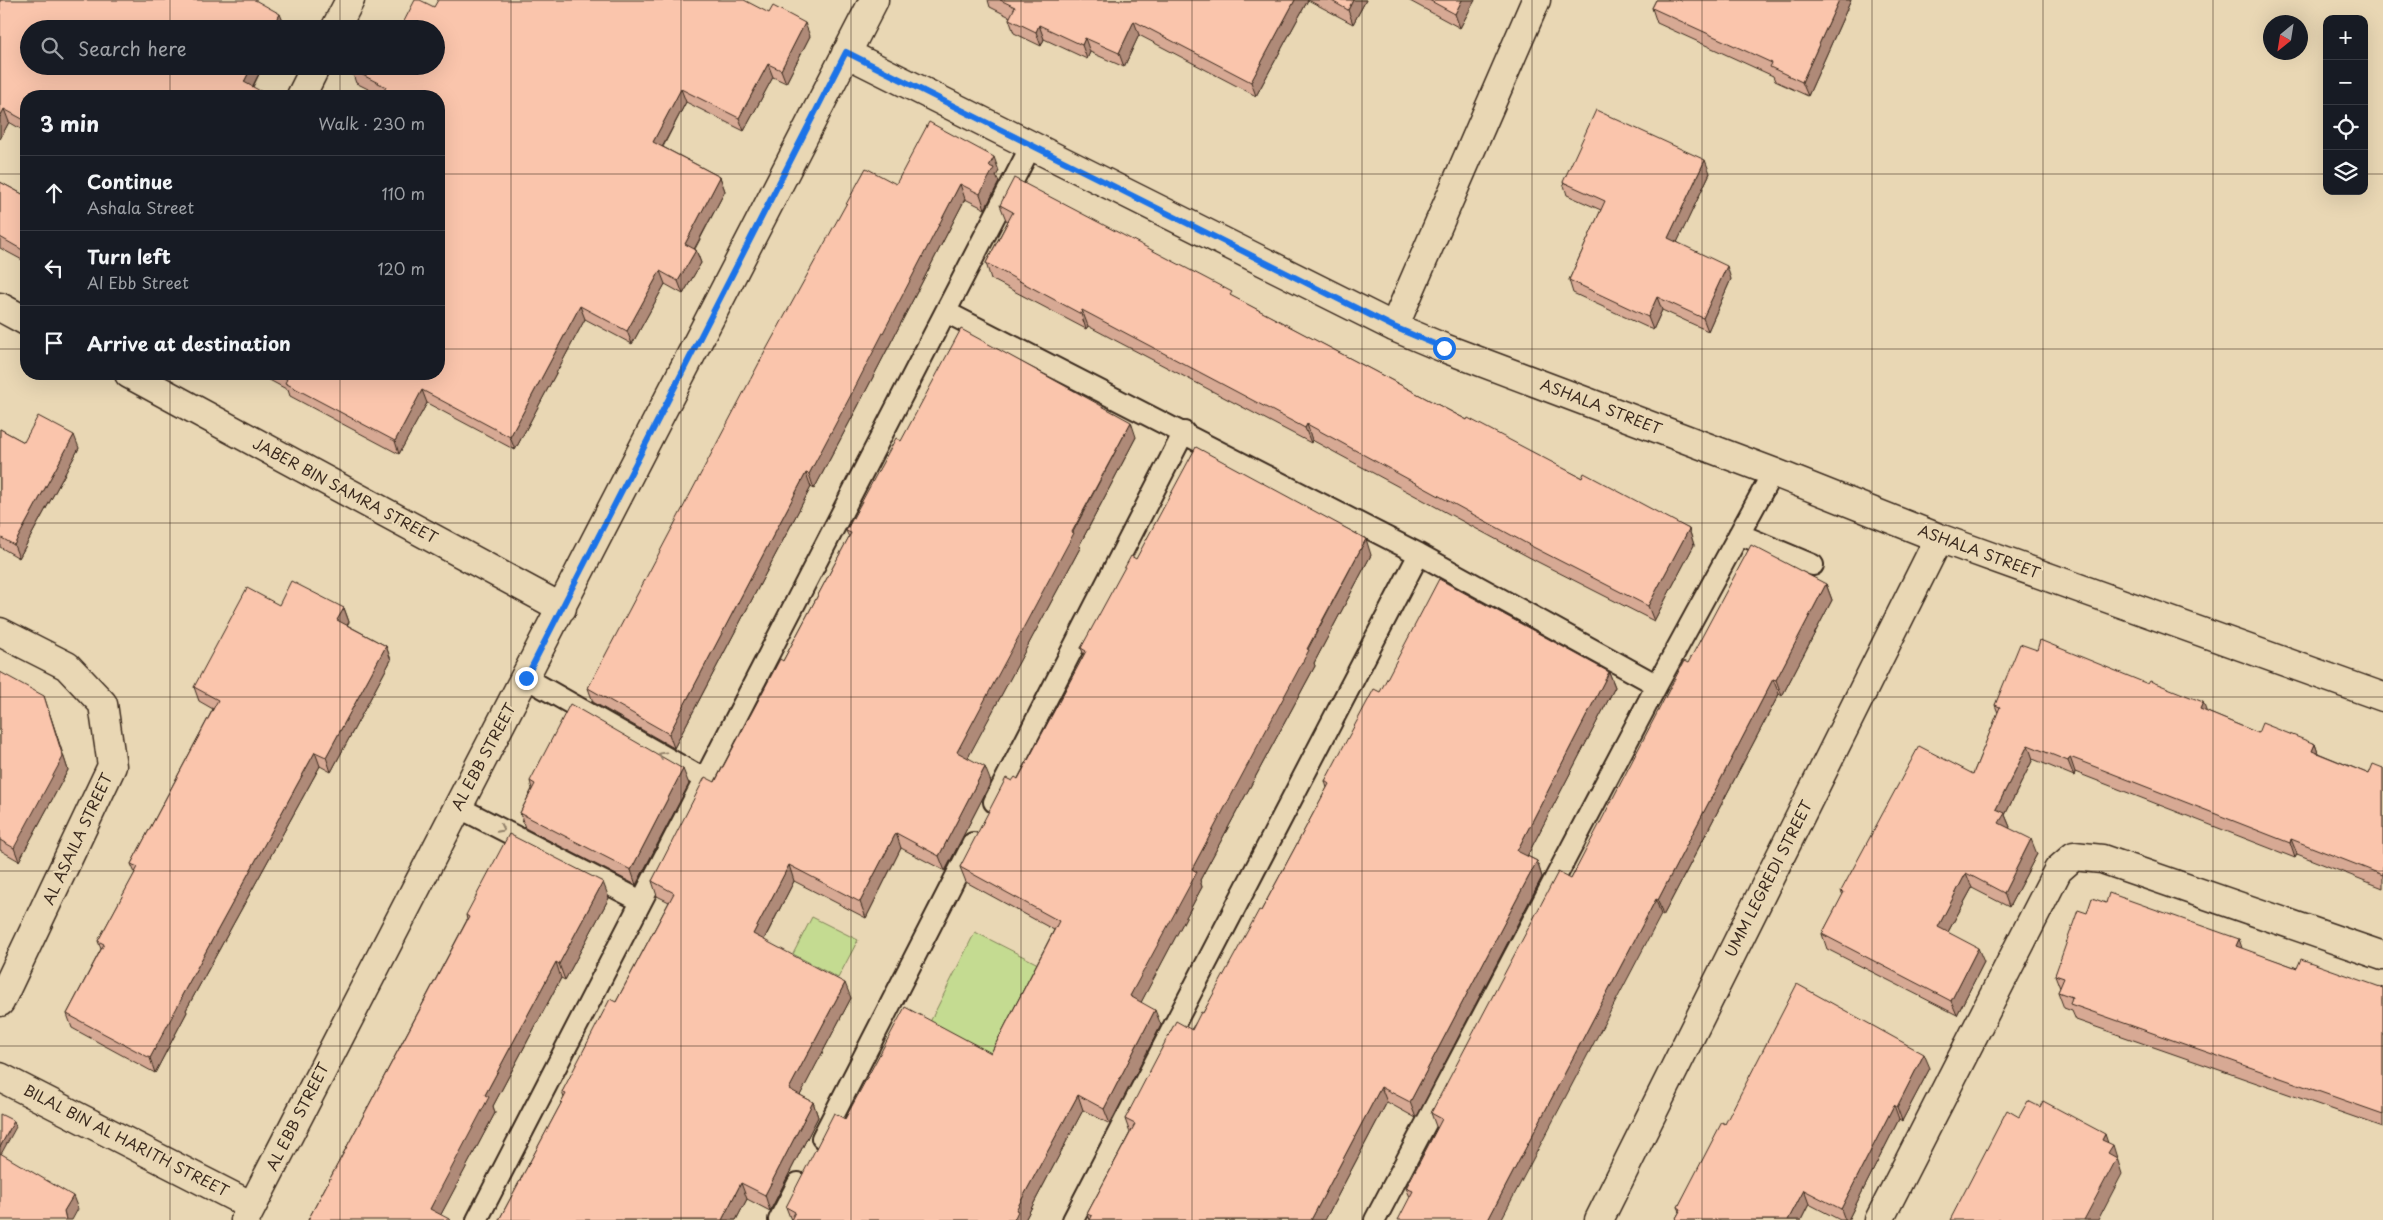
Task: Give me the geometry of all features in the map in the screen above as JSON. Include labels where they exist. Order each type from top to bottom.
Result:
[{"type":"street","points":[[340,20],[350,0]]},
{"type":"street","name":"AL EBB STREET","points":[[249,1213],[874,0]]},
{"type":"street","points":[[1394,327],[1536,0]]},
{"type":"street","name":"ASHALA STREET","points":[[846,52],[1394,327],[1773,472],[1939,538],[2383,697]]},
{"type":"street","points":[[304,90],[312,75]]},
{"type":"street","points":[[0,307],[20,318]]},
{"type":"street","name":"JABER BIN SAMRA STREET","points":[[157,380],[562,608]]},
{"type":"street","name":"UMM LEGREDI STREET","points":[[1599,1220],[1939,538]]},
{"type":"street","name":"AL ASAILA STREET","points":[[0,632],[66,666],[103,704],[112,766],[0,1002]]},
{"type":"street","points":[[1879,1220],[2058,870],[2074,856],[2102,860],[2383,956]]},
{"type":"street","name":"BILAL BIN AL HARITH STREET","points":[[0,1077],[249,1213]]},
{"type":"lane","points":[[477,1220],[1032,144]]},
{"type":"lane","points":[[946,312],[1184,432],[1419,554],[1657,685]]},
{"type":"lane","points":[[780,1220],[1184,432]]},
{"type":"lane","points":[[1375,1220],[1657,685],[1773,472]]},
{"type":"lane","points":[[1739,534],[1813,565]]},
{"type":"lane","points":[[1073,1220],[1419,554]]},
{"type":"lane","points":[[526,678],[704,779]]},
{"type":"lane","points":[[458,808],[641,901]]},
{"type":"green space","points":[[812,917],[858,940],[838,978],[793,954]]},
{"type":"green space","points":[[975,932],[1038,964],[987,1066],[924,1034]]},
{"type":"building","points":[[0,0],[255,0],[280,14],[277,20],[20,20],[20,75],[248,75],[244,82],[259,90],[20,90],[20,118],[4,109],[0,117]]},
{"type":"building","points":[[415,0],[420,0],[434,7],[438,0],[744,0],[769,13],[773,6],[805,23],[781,70],[768,64],[739,118],[681,89],[653,142],[720,177],[685,244],[696,250],[678,281],[660,271],[627,331],[580,306],[510,437],[422,390],[395,441],[285,383],[286,380],[445,380],[445,90],[384,90],[386,87],[363,75],[445,75],[445,20],[405,20]]},
{"type":"building","points":[[1000,0],[1295,0],[1251,82],[1134,21],[1119,53],[1085,38],[1082,45],[1039,25],[1036,32],[1009,19],[1015,7]]},
{"type":"building","points":[[1330,0],[1353,0],[1348,10]]},
{"type":"building","points":[[1429,0],[1462,0],[1455,14]]},
{"type":"building","points":[[1656,0],[1839,0],[1802,82],[1770,67],[1772,63],[1652,8]]},
{"type":"building","points":[[1596,110],[1705,160],[1668,238],[1727,266],[1703,318],[1657,297],[1648,317],[1569,280],[1605,201],[1563,182]]},
{"type":"building","points":[[929,122],[994,157],[989,166],[994,168],[980,194],[960,184],[852,393],[809,474],[806,473],[669,734],[588,688],[767,348],[866,168],[896,184]]},
{"type":"building","points":[[1014,178],[1232,292],[1230,295],[1467,420],[1468,418],[1582,478],[1584,473],[1689,529],[1648,606],[1533,547],[1307,424],[1305,428],[1082,310],[1081,314],[986,263],[1013,212],[1000,205]]},
{"type":"building","points":[[0,182],[20,193],[20,249],[0,237]]},
{"type":"building","points":[[961,329],[1131,422],[957,752],[985,767],[939,856],[896,833],[860,902],[789,865],[753,934],[845,983],[789,1089],[813,1102],[765,1195],[741,1183],[722,1220],[499,1220],[566,1094],[562,1092],[610,999],[616,1002],[674,893],[652,881],[705,777],[715,782],[780,659],[783,661],[851,533],[846,531],[896,438],[901,441]]},
{"type":"building","points":[[38,416],[74,435],[14,545],[0,537],[0,429],[24,442]]},
{"type":"building","points":[[1196,447],[1366,539],[1192,869],[1197,872],[1130,996],[1155,1010],[1104,1109],[1078,1095],[1016,1210],[1018,1211],[1014,1220],[791,1220],[795,1212],[786,1207],[834,1113],[845,1119],[905,1007],[991,1053],[1059,921],[960,867],[1006,778],[1012,781],[1015,777],[1018,779],[1086,651],[1081,648],[1131,556],[1136,559]]},
{"type":"building","points":[[1751,545],[1826,584],[1776,680],[1773,679],[1488,1220],[1398,1220],[1413,1191],[1406,1188],[1442,1119],[1431,1113],[1558,872],[1571,879],[1684,661],[1688,663]]},
{"type":"building","points":[[1439,579],[1609,672],[1517,851],[1537,861],[1410,1102],[1381,1087],[1311,1220],[1090,1220],[1092,1216],[1087,1214],[1135,1124],[1125,1119],[1176,1021],[1192,1030],[1201,1012],[1203,1013],[1259,910],[1261,911],[1329,784],[1325,781],[1374,689],[1380,692]]},
{"type":"building","points":[[291,581],[344,608],[337,620],[386,646],[326,757],[315,752],[181,997],[150,1058],[67,1014],[104,944],[98,941],[138,867],[131,864],[218,700],[194,687],[247,588],[279,605]]},
{"type":"building","points":[[2040,640],[2148,684],[2150,681],[2203,702],[2200,709],[2258,733],[2262,723],[2315,744],[2312,751],[2369,774],[2373,764],[2383,768],[2383,875],[2291,839],[2290,843],[2070,757],[2068,761],[2028,745],[1996,809],[2005,813],[1999,823],[2031,839],[2004,893],[1966,873],[1938,927],[1978,948],[1951,1001],[1822,934],[1844,892],[1841,891],[1919,746],[1973,774],[2000,707],[1995,705],[2020,644],[2037,650]]},
{"type":"building","points":[[0,672],[44,696],[63,757],[14,848],[0,840]]},
{"type":"building","points":[[570,704],[683,769],[631,870],[520,813],[535,784],[530,781]]},
{"type":"building","points":[[509,834],[603,882],[559,964],[556,962],[485,1095],[489,1097],[430,1209],[451,1220],[308,1220],[469,917],[466,915]]},
{"type":"building","points":[[2109,893],[2239,939],[2236,946],[2297,968],[2301,959],[2383,988],[2383,1114],[2070,1004],[2072,997],[2058,992],[2064,978],[2055,975],[2078,910],[2087,913],[2092,898],[2106,903]]},
{"type":"building","points":[[1797,984],[1924,1054],[1897,1107],[1894,1105],[1841,1209],[1804,1190],[1788,1220],[1675,1220],[1681,1209],[1678,1207],[1722,1122],[1725,1124]]},
{"type":"building","points":[[2028,1101],[2040,1107],[2043,1101],[2105,1134],[2102,1140],[2113,1145],[2108,1153],[2117,1158],[2084,1220],[1950,1220],[2007,1110],[2019,1117]]},
{"type":"building","points":[[0,1114],[14,1121],[0,1147]]},
{"type":"building","points":[[0,1153],[73,1196],[64,1211],[66,1220],[0,1220]]},
{"type":"route","points":[[526,678],[846,52],[1352,304],[1394,327],[1444,348]]}]
